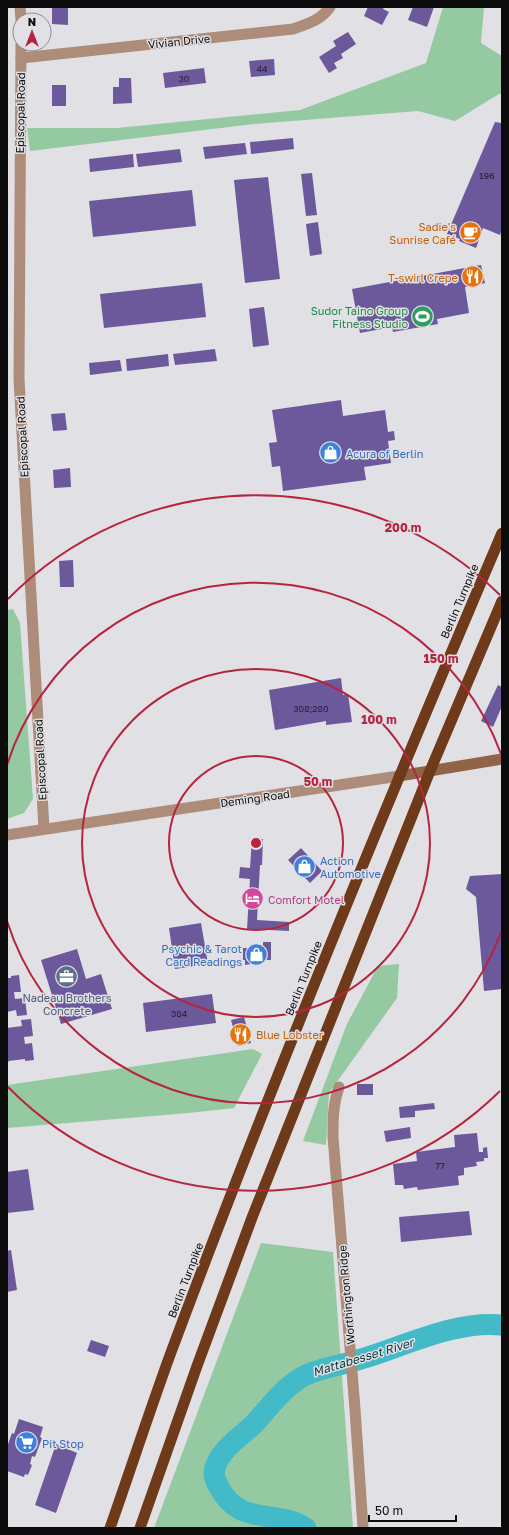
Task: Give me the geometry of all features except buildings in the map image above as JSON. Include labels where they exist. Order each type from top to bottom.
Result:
[{"type":"highway","name":"Berlin Turnpike","points":[[110,1528],[170,1357],[289,1046],[399,776],[502,533]]},
{"type":"highway","points":[[140,1528],[196,1366],[253,1215],[430,771],[502,601]]},
{"type":"main road","name":"Deming Road","points":[[399,776],[502,759]]},
{"type":"street","name":"Vivian Drive","points":[[21,58],[293,29],[313,23],[330,7]]},
{"type":"street","name":"Episcopal Road","points":[[21,52],[18,328],[19,379],[44,829]]},
{"type":"street","name":"Deming Road","points":[[7,835],[399,776]]},
{"type":"street","name":"Worthington Ridge","points":[[339,1087],[334,1108],[333,1137],[363,1528]]},
{"type":"green space","points":[[443,7],[484,7],[481,43],[502,56],[502,94],[499,94],[455,121],[418,111],[254,124],[30,151],[27,128],[117,128],[300,110],[426,63]]},
{"type":"green space","points":[[13,609],[20,623],[33,799],[24,813],[7,819],[7,610]]},
{"type":"green space","points":[[399,964],[397,998],[329,1093],[326,1145],[303,1141],[347,1024],[378,966]]},
{"type":"green space","points":[[253,1049],[262,1054],[234,1108],[7,1128],[7,1085]]},
{"type":"green space","points":[[261,1243],[333,1252],[353,1528],[154,1528]]},
{"type":"waterway","name":"Mattabesset River","points":[[306,1528],[294,1522],[247,1512],[236,1507],[227,1498],[217,1483],[214,1473],[219,1459],[227,1448],[253,1425],[284,1391],[298,1379],[306,1375],[378,1354],[449,1330],[485,1324],[502,1325]]},
{"type":"place","name":"Sadie's Sunrise Café","points":[[471,232]]},
{"type":"place","name":"T-swirl Crepe","points":[[473,277]]},
{"type":"place","name":"Sudor Taino Group Fitness Studio","points":[[423,316]]},
{"type":"place","name":"Acura of Berlin","points":[[330,453]]},
{"type":"place","name":"Action Automotive","points":[[305,866]]},
{"type":"place","name":"Comfort Motel","points":[[253,899]]},
{"type":"place","name":"Psychic & Tarot Card Readings","points":[[257,954]]},
{"type":"place","name":"Nadeau Brothers Concrete","points":[[67,977]]},
{"type":"place","name":"Blue Lobster","points":[[241,1034]]},
{"type":"place","name":"Pit Stop","points":[[26,1443]]}]
